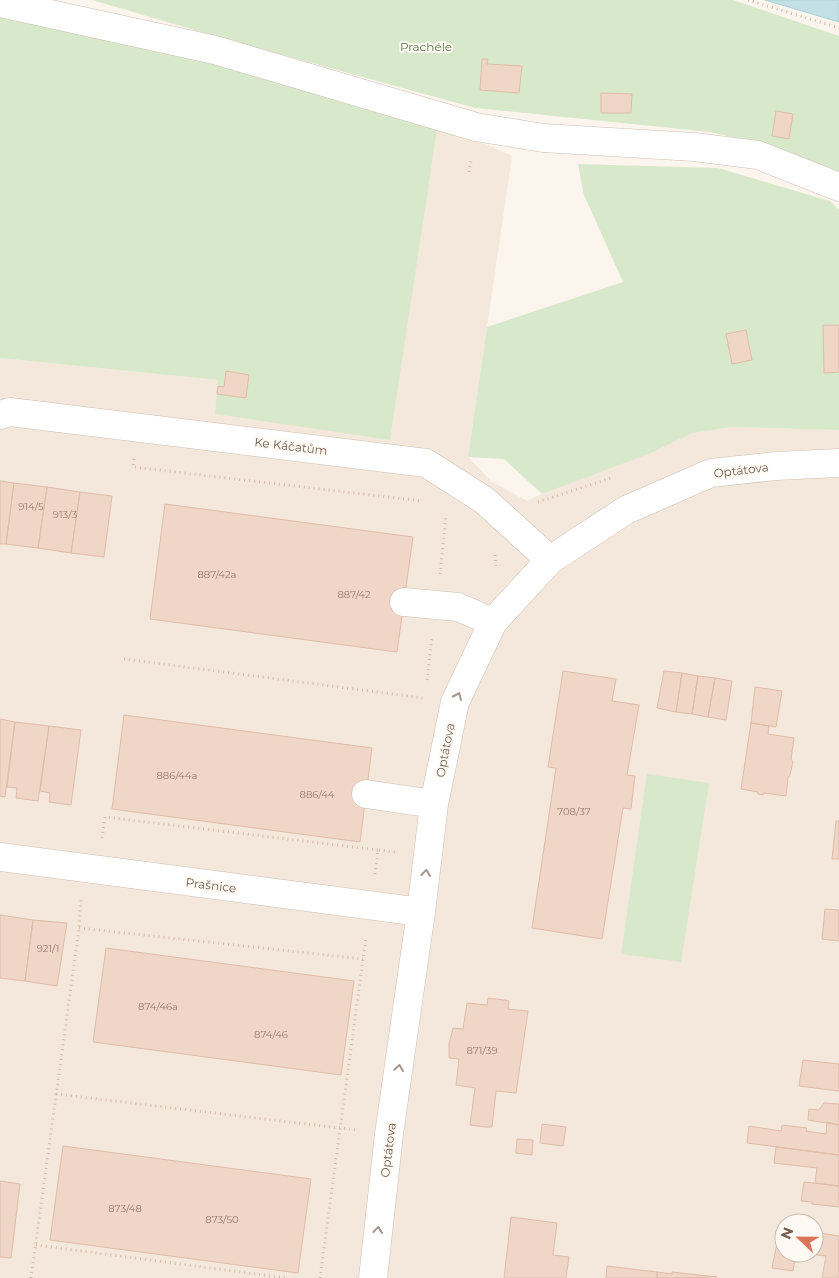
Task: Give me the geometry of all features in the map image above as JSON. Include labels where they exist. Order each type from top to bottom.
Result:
[{"type":"street","points":[[0,3],[215,50],[476,127],[543,138],[694,147],[758,154],[839,187]]},
{"type":"street","name":"Ke Káčatům","points":[[0,415],[10,412],[426,462],[484,500],[550,560]]},
{"type":"street","name":"Optátova","points":[[373,1278],[389,1134],[421,912],[434,804],[455,702],[493,622],[550,560],[626,510],[705,475],[776,466],[839,463]]},
{"type":"street","points":[[404,602],[458,607],[493,622]]},
{"type":"street","points":[[366,794],[434,804]]},
{"type":"street","name":"Prašnice","points":[[0,857],[421,912]]},
{"type":"path","points":[[748,0],[839,28]]},
{"type":"path","points":[[124,659],[455,702]]},
{"type":"path","points":[[101,844],[105,817],[378,850]]},
{"type":"path","points":[[31,1278],[79,928],[82,894]]},
{"type":"path","points":[[79,928],[363,959]]},
{"type":"path","points":[[56,1094],[389,1134]]},
{"type":"path","points":[[36,1245],[286,1278]]},
{"type":"shaded area","points":[[438,123],[512,156],[468,457],[491,481],[527,501],[659,437],[732,427],[839,430],[839,1278],[0,1278],[0,358],[219,380],[215,414]]},
{"type":"green space","name":"Prachéle","points":[[92,0],[733,0],[839,36],[839,172],[771,146],[710,132],[475,108]]},
{"type":"green space","points":[[0,12],[83,27],[438,123],[390,440],[215,414],[218,380],[0,358]]},
{"type":"green space","points":[[578,164],[718,168],[830,201],[839,210],[839,430],[732,427],[692,433],[651,453],[542,494],[504,459],[468,457],[487,327],[623,282],[584,195]]},
{"type":"green space","points":[[647,774],[709,783],[681,962],[621,954]]},
{"type":"water","points":[[765,0],[839,0],[839,22]]},
{"type":"building","points":[[482,59],[488,59],[487,64],[522,66],[519,93],[480,90]]},
{"type":"building","points":[[601,93],[632,94],[631,113],[601,113]]},
{"type":"building","points":[[776,111],[793,114],[789,139],[772,136]]},
{"type":"building","points":[[823,325],[839,325],[839,372],[824,373]]},
{"type":"building","points":[[746,330],[752,360],[732,364],[726,334]]},
{"type":"building","points":[[226,371],[249,375],[246,398],[217,394],[218,386],[224,387]]},
{"type":"building","points":[[0,481],[14,483],[6,544],[0,544]]},
{"type":"building","points":[[14,483],[47,487],[38,548],[6,544]]},
{"type":"building","points":[[47,487],[80,492],[71,553],[38,548]]},
{"type":"building","points":[[80,492],[112,496],[104,557],[71,553]]},
{"type":"building","points":[[165,504],[413,537],[397,652],[150,619]]},
{"type":"building","points":[[563,671],[616,679],[612,701],[639,705],[627,775],[635,776],[631,809],[623,808],[602,939],[532,928],[556,768],[548,767]]},
{"type":"building","points":[[664,671],[682,673],[676,712],[657,708]]},
{"type":"building","points":[[682,673],[698,676],[692,714],[676,712]]},
{"type":"building","points":[[698,676],[715,678],[708,717],[692,714]]},
{"type":"building","points":[[715,678],[732,681],[726,720],[708,717]]},
{"type":"building","points":[[755,687],[782,691],[776,727],[751,723]]},
{"type":"building","points":[[124,715],[372,748],[360,842],[112,809]]},
{"type":"building","points":[[0,719],[15,722],[5,797],[0,796]]},
{"type":"building","points":[[15,722],[49,726],[38,801],[16,798],[17,788],[7,787]]},
{"type":"building","points":[[751,723],[769,726],[768,734],[794,738],[791,759],[793,762],[788,778],[786,796],[764,793],[763,795],[758,794],[758,792],[741,789]]},
{"type":"building","points":[[49,726],[81,730],[71,805],[49,802],[50,793],[40,791]]},
{"type":"building","points":[[836,821],[839,821],[839,859],[832,859]]},
{"type":"building","points":[[825,909],[839,910],[839,941],[822,939]]},
{"type":"building","points":[[0,915],[33,920],[25,981],[0,978]]},
{"type":"building","points":[[33,920],[67,923],[57,986],[25,981]]},
{"type":"building","points":[[106,948],[354,981],[341,1075],[93,1042]]},
{"type":"building","points":[[488,998],[509,1001],[508,1009],[528,1011],[516,1093],[496,1091],[492,1127],[470,1125],[475,1088],[456,1085],[459,1059],[449,1058],[449,1044],[453,1028],[463,1029],[467,1003],[487,1005]]},
{"type":"building","points":[[803,1060],[839,1064],[839,1091],[799,1086]]},
{"type":"building","points":[[824,1103],[839,1104],[839,1125],[808,1120],[809,1109],[819,1110]]},
{"type":"building","points":[[827,1122],[839,1125],[839,1155],[747,1143],[749,1126],[781,1131],[782,1125],[807,1128],[806,1131],[826,1134]]},
{"type":"building","points":[[542,1124],[566,1127],[563,1146],[540,1143]]},
{"type":"building","points":[[517,1139],[533,1140],[532,1155],[516,1153]]},
{"type":"building","points":[[63,1146],[311,1179],[298,1273],[50,1240]]},
{"type":"building","points":[[776,1147],[839,1155],[839,1186],[815,1183],[817,1168],[774,1163]]},
{"type":"building","points":[[0,1181],[20,1184],[11,1258],[0,1257]]},
{"type":"building","points":[[804,1182],[839,1186],[839,1207],[801,1201]]},
{"type":"building","points":[[511,1217],[557,1223],[553,1255],[569,1257],[566,1278],[504,1278]]},
{"type":"building","points":[[824,1234],[839,1236],[839,1278],[822,1278],[826,1256],[824,1256]]},
{"type":"building","points":[[774,1258],[774,1263],[794,1263],[793,1271],[772,1268]]},
{"type":"building","points":[[607,1266],[657,1272],[657,1278],[606,1278]]},
{"type":"building","points":[[657,1272],[672,1274],[672,1272],[717,1277],[657,1278]]}]
